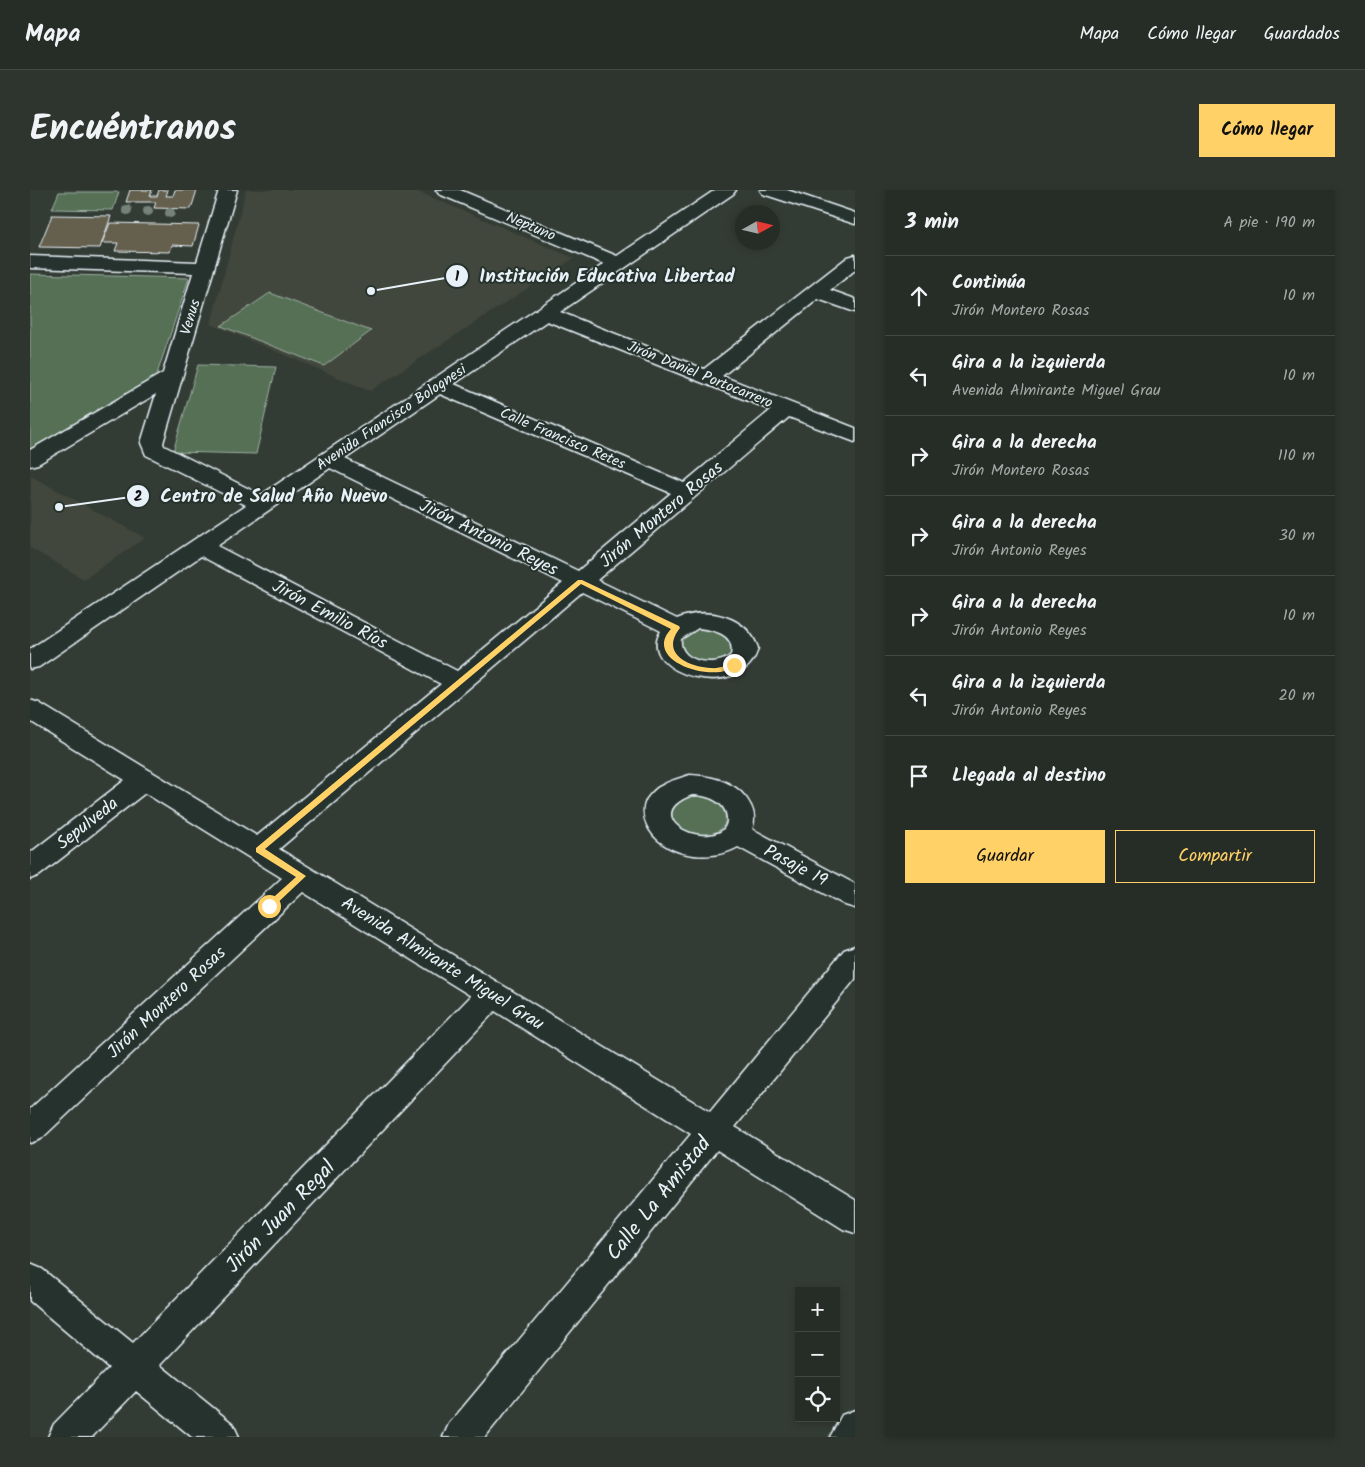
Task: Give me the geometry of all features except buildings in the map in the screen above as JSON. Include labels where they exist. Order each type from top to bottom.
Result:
[{"type":"street","name":"Venus","points":[[228,190],[152,443],[154,450],[262,504]]},
{"type":"street","name":"Neptuno","points":[[445,190],[617,263]]},
{"type":"street","name":"Avenida Francisco Bolognesi","points":[[30,661],[726,190]]},
{"type":"street","points":[[769,190],[855,219]]},
{"type":"street","points":[[707,377],[855,261]]},
{"type":"street","points":[[30,262],[206,268]]},
{"type":"street","points":[[816,292],[855,306]]},
{"type":"street","name":"Jirón Daniel Portocarrero","points":[[545,313],[855,436]]},
{"type":"street","points":[[30,459],[172,376]]},
{"type":"street","name":"Calle Francisco Retes","points":[[438,385],[687,492]]},
{"type":"street","name":"Jirón Montero Rosas","points":[[259,850],[786,409]]},
{"type":"street","name":"Jirón Antonio Reyes","points":[[328,459],[676,628]]},
{"type":"street","name":"Jirón Emilio Ríos","points":[[200,546],[459,683]]},
{"type":"street","name":"Avenida Almirante Miguel Grau","points":[[30,708],[855,1218]]},
{"type":"street","name":"Sepulveda","points":[[30,868],[144,779]]},
{"type":"street","name":"Pasaje 19","points":[[736,833],[855,898]]},
{"type":"street","name":"Jirón Montero Rosas","points":[[30,1129],[302,876]]},
{"type":"street","name":"Calle La Amistad","points":[[462,1437],[855,958]]},
{"type":"street","name":"Jirón Juan Regal","points":[[67,1437],[492,994]]},
{"type":"street","points":[[30,1280],[220,1437]]},
{"type":"street","points":[[849,1437],[855,1428]]},
{"type":"shaded area","points":[[246,190],[414,190],[574,258],[370,391],[211,324]]},
{"type":"shaded area","points":[[31,476],[145,538],[84,579],[30,548]]},
{"type":"green space","points":[[59,192],[119,192],[113,210],[52,209]]},
{"type":"green space","points":[[30,274],[189,278],[156,377],[30,450]]},
{"type":"green space","points":[[270,293],[371,331],[324,366],[221,326]]},
{"type":"green space","points":[[198,365],[276,367],[256,454],[173,452]]},
{"type":"green space","points":[[707,627],[731,637],[733,655],[714,663],[703,663],[684,656],[679,638],[689,629]]},
{"type":"green space","points":[[691,796],[708,798],[719,805],[724,813],[725,822],[718,831],[706,835],[695,835],[685,831],[677,824],[672,817],[672,809],[678,801]]},
{"type":"place","name":"Institución Educativa Libertad","points":[[371,291]]},
{"type":"place","name":"Centro de Salud Año Nuevo","points":[[59,507]]},
{"type":"route","points":[[269,906],[302,876],[259,850],[580,581],[676,628],[670,635],[668,643],[670,651],[676,659],[686,665],[711,671],[734,665]]}]
